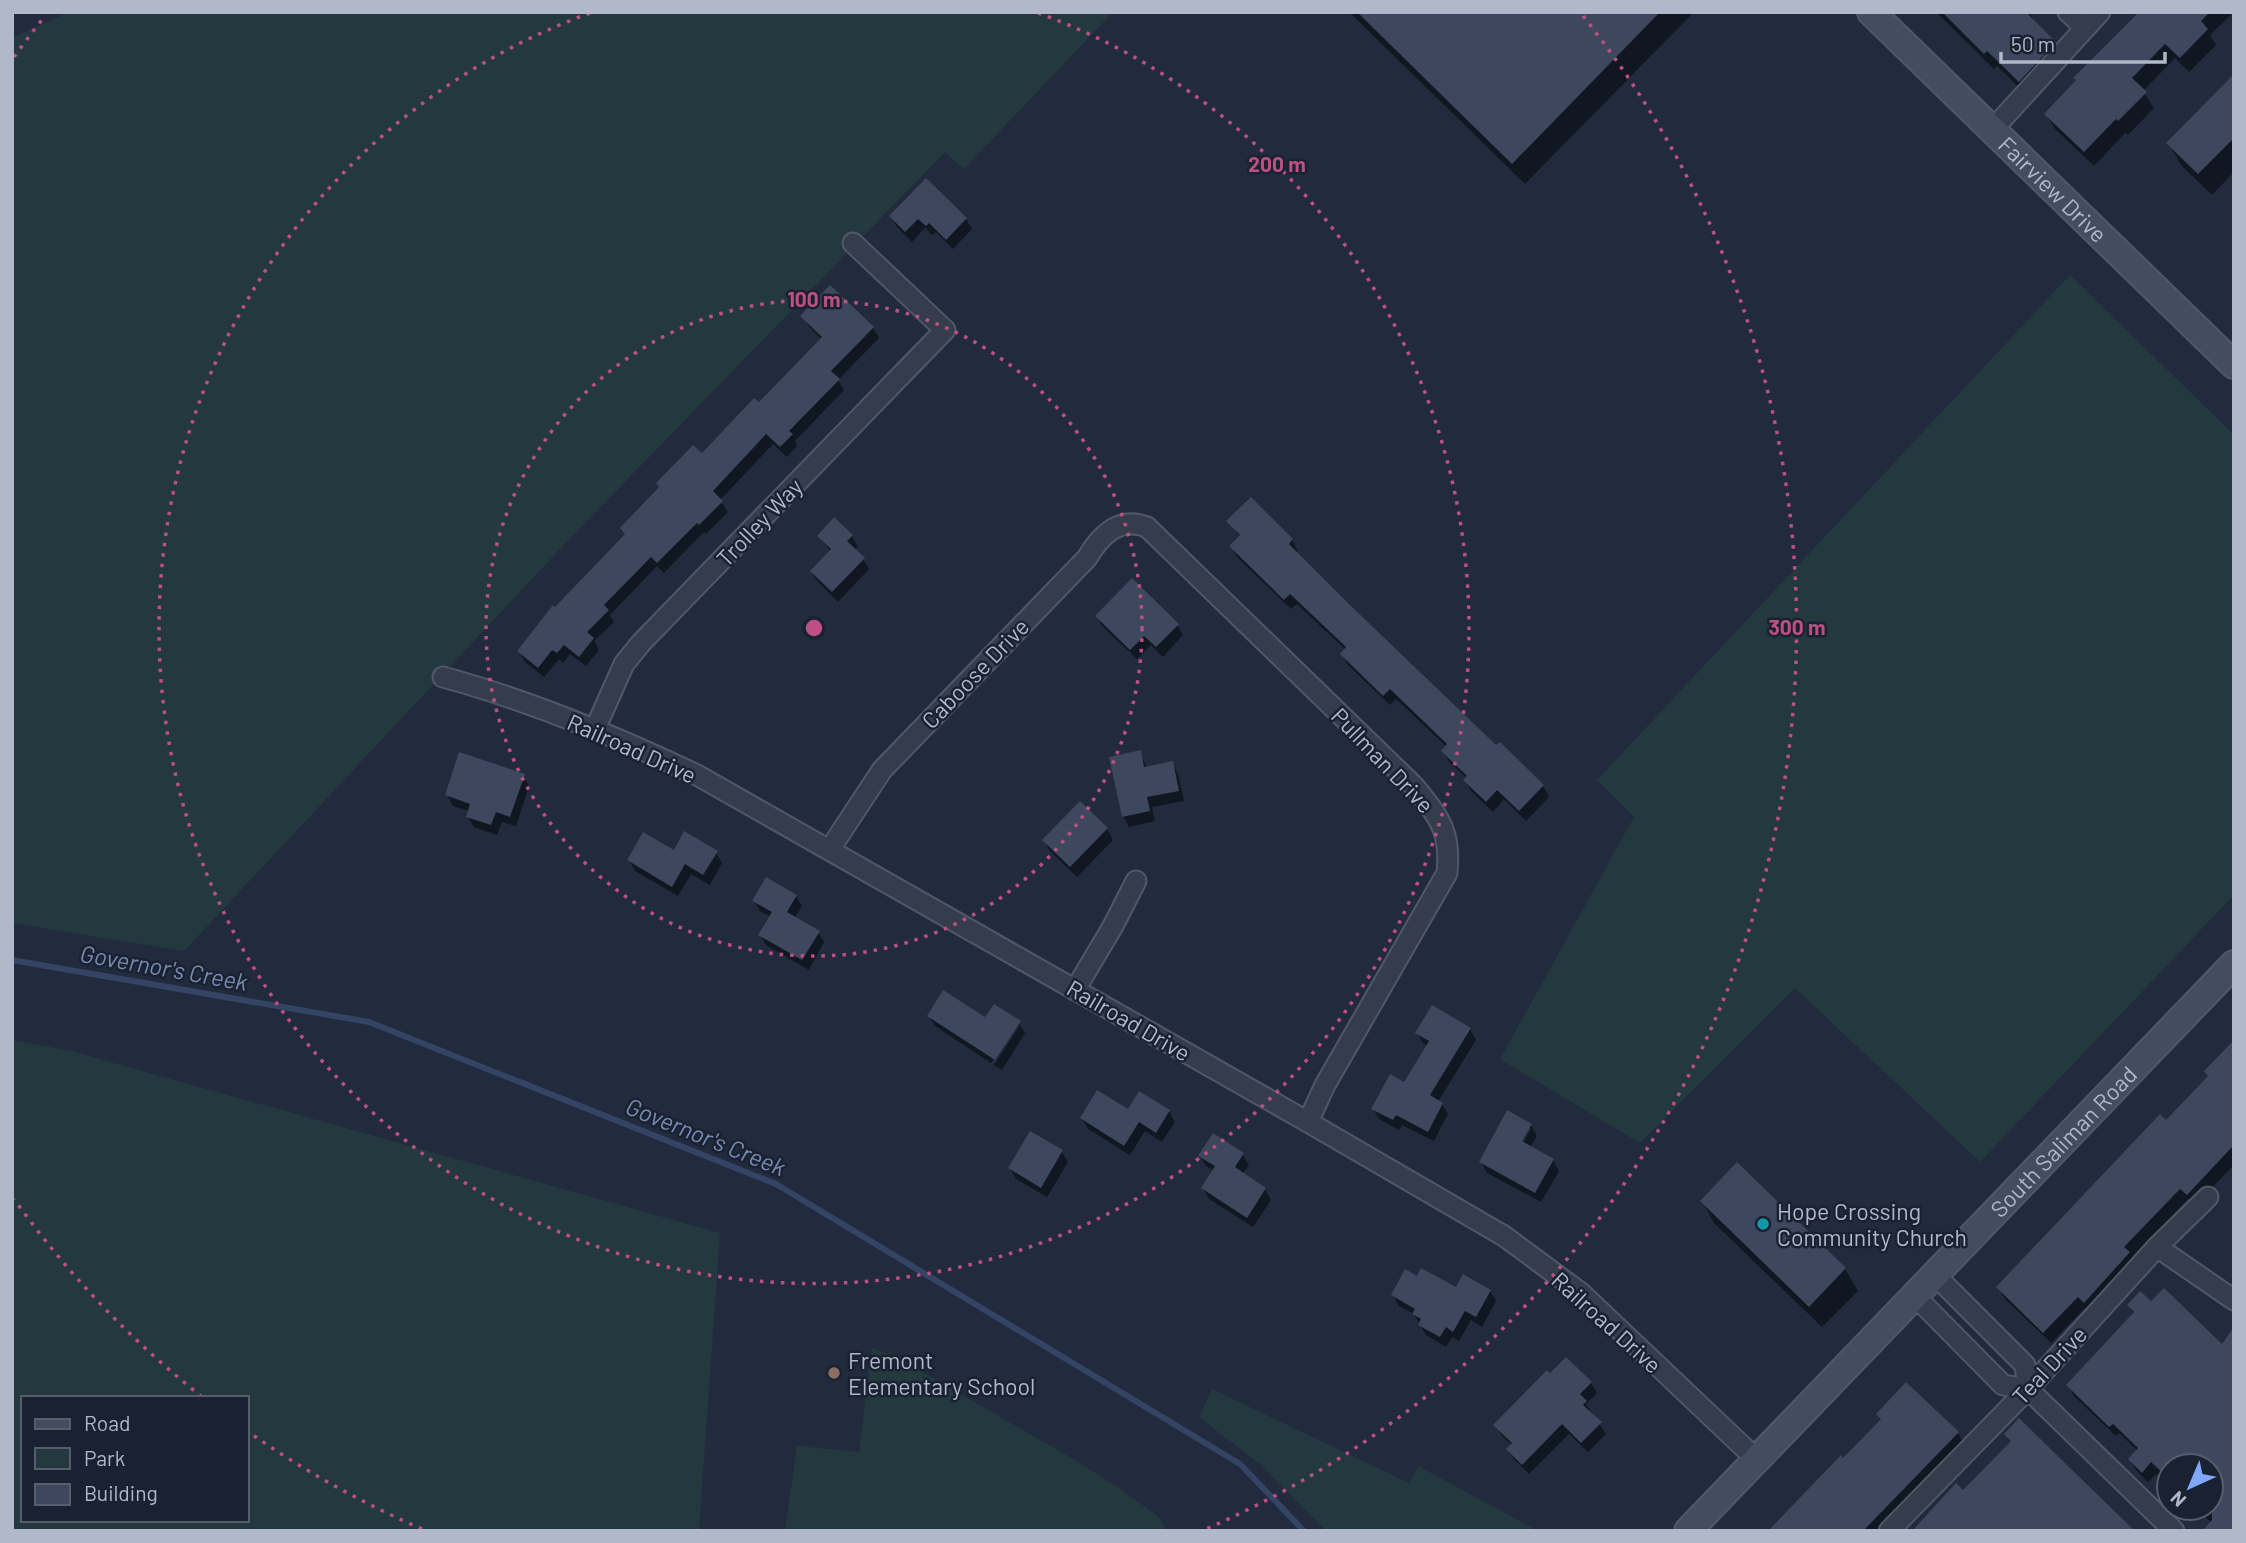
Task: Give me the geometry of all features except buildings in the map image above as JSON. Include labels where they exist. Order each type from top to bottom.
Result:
[{"type":"main road","name":"Fairview Drive","points":[[1871,12],[2234,365]]},
{"type":"main road","name":"South Saliman Road","points":[[1688,1531],[1755,1458],[2234,964]]},
{"type":"street","points":[[2068,12],[2085,29]]},
{"type":"street","points":[[1993,129],[2100,12]]},
{"type":"street","name":"Trolley Way","points":[[595,729],[624,664],[641,643],[944,330],[853,243]]},
{"type":"street","name":"Caboose Drive","points":[[830,849],[881,770],[1087,558],[1096,542],[1107,531],[1126,524],[1140,524]]},
{"type":"street","name":"Pullman Drive","points":[[1140,524],[1147,527],[1415,788],[1438,816],[1449,848],[1447,873],[1325,1085],[1308,1122]]},
{"type":"street","name":"Railroad Drive","points":[[443,677],[474,685],[595,729],[697,775],[1504,1236],[1581,1293],[1755,1458]]},
{"type":"street","points":[[1075,990],[1136,881]]},
{"type":"street","name":"Teal Drive","points":[[1889,1531],[2028,1389],[2157,1247],[2208,1198]]},
{"type":"street","points":[[2157,1247],[2234,1300]]},
{"type":"street","points":[[1935,1275],[2025,1365],[2028,1389]]},
{"type":"street","points":[[1914,1295],[2003,1385],[2028,1389],[2165,1528]]},
{"type":"street","points":[[1972,1353],[1992,1331]]},
{"type":"green space","points":[[69,12],[1113,12],[964,169],[945,152],[560,549],[184,951],[12,923],[12,38]]},
{"type":"green space","points":[[2070,275],[2234,435],[2234,895],[1980,1162],[1795,988],[1640,1143],[1500,1059],[1634,817],[1597,780]]},
{"type":"green space","points":[[12,1040],[71,1051],[720,1233],[699,1531],[12,1531]]},
{"type":"green space","points":[[872,1348],[896,1357],[1075,1460],[1159,1517],[1167,1531],[785,1531],[797,1446],[859,1452]]},
{"type":"green space","points":[[1212,1389],[1409,1483],[1418,1466],[1538,1531],[1326,1531],[1261,1465],[1199,1417]]},
{"type":"waterway","name":"Governor's Creek","points":[[12,960],[369,1022],[776,1184],[1240,1464],[1304,1531]]},
{"type":"place","name":"Hope Crossing Community Church","points":[[1763,1224]]},
{"type":"place","name":"Fremont Elementary School","points":[[834,1373]]}]
